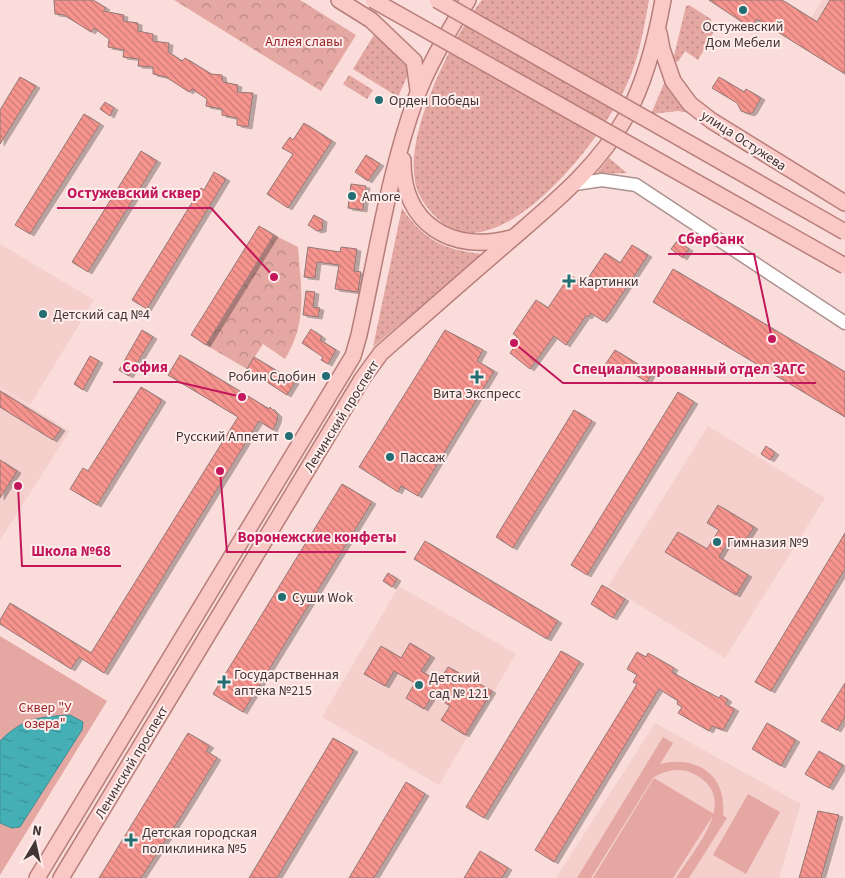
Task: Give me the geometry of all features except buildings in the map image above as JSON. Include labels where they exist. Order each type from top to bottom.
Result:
[{"type":"main road","points":[[339,0],[371,20],[414,61],[418,78],[417,96]]},
{"type":"main road","points":[[373,0],[845,266]]},
{"type":"main road","points":[[438,0],[845,232]]},
{"type":"main road","name":"Ленинский проспект","points":[[38,878],[352,356],[359,335],[404,136],[417,96],[468,0]]},
{"type":"main road","name":"Ленинский проспект","points":[[61,878],[362,378],[380,353],[576,184],[602,153],[627,115],[649,61],[658,29],[663,0]]},
{"type":"main road","name":"улица Остужева","points":[[658,29],[662,49],[673,81],[690,104],[712,121],[845,203]]},
{"type":"main road","points":[[404,136],[403,170],[406,183],[413,206],[427,223],[446,236],[463,242],[493,242],[514,238]]},
{"type":"street","points":[[576,184],[602,180],[636,185],[845,323]]},
{"type":"shaded area","points":[[822,0],[845,0],[845,39],[811,18]]},
{"type":"shaded area","name":"Детский сад №4","points":[[0,244],[94,300],[30,405],[0,387]]},
{"type":"shaded area","points":[[0,388],[70,431],[0,540]]},
{"type":"shaded area","name":"Гимназия №9","points":[[708,426],[825,498],[725,658],[608,586]]},
{"type":"shaded area","name":"Детский сад № 121","points":[[399,586],[516,654],[439,785],[322,717]]},
{"type":"shaded area","points":[[655,723],[801,804],[779,878],[556,878]]},
{"type":"green space","name":"Аллея славы","points":[[174,0],[300,0],[356,35],[321,91]]},
{"type":"green space","points":[[482,0],[649,0],[638,53],[627,84],[601,129],[582,155],[537,202],[512,219],[488,230],[464,233],[442,223],[422,200],[417,190],[414,173],[415,153],[419,131],[435,82],[458,36]]},
{"type":"green space","points":[[689,5],[711,19],[714,31],[698,60],[685,51],[678,62],[673,60],[686,6]]},
{"type":"green space","points":[[374,35],[395,50],[402,63],[407,65],[414,61],[398,97],[353,69]]},
{"type":"green space","points":[[349,75],[373,90],[367,99],[343,84]]},
{"type":"green space","points":[[665,81],[671,92],[690,113],[678,111],[651,114]]},
{"type":"green space","points":[[609,158],[627,173],[596,174]]},
{"type":"green space","points":[[402,208],[419,229],[436,242],[457,250],[483,254],[373,347]]},
{"type":"green space","points":[[274,235],[298,247],[301,291],[300,318],[297,332],[285,359],[263,344],[247,369],[206,345]]},
{"type":"green space","name":"Сквер \"У озера\"","points":[[0,636],[107,701],[0,875]]},
{"type":"green space","points":[[663,737],[673,743],[660,764],[686,763],[707,771],[715,779],[720,789],[723,801],[723,815],[727,818],[689,878],[676,878],[710,824],[714,810],[714,796],[708,784],[694,774],[678,770],[663,773],[653,778],[591,878],[577,878]]},
{"type":"green space","points":[[654,778],[714,814],[673,878],[593,878]]},
{"type":"green space","points":[[748,794],[780,812],[746,874],[713,855]]},
{"type":"water","points":[[70,715],[83,722],[82,730],[20,827],[12,828],[0,823],[0,741],[8,733],[32,720]]},
{"type":"place","name":"Остужевский Дом Мебели","points":[[743,10]]},
{"type":"place","name":"Орден Победы","points":[[379,100]]},
{"type":"place","name":"Amore","points":[[352,196]]},
{"type":"place","name":"Остужевский сквер","points":[[274,277]]},
{"type":"place","name":"Картинки","points":[[569,281]]},
{"type":"place","name":"Детский сад №4","points":[[43,314]]},
{"type":"place","name":"Сбербанк","points":[[772,339]]},
{"type":"place","name":"Специализированный отдел ЗАГС","points":[[514,343]]},
{"type":"place","name":"Робин Сдобин","points":[[326,376]]},
{"type":"place","name":"Вита Экспресс","points":[[477,377]]},
{"type":"place","name":"София","points":[[242,397]]},
{"type":"place","name":"Русский Аппетит","points":[[289,436]]},
{"type":"place","name":"Пассаж","points":[[390,457]]},
{"type":"place","name":"Воронежские конфеты","points":[[220,471]]},
{"type":"place","name":"Школа №68","points":[[18,486]]},
{"type":"place","name":"Гимназия №9","points":[[717,542]]},
{"type":"place","name":"Суши Wok","points":[[282,597]]},
{"type":"place","name":"Государственная аптека №215","points":[[224,682]]},
{"type":"place","name":"Детский сад № 121","points":[[419,685]]},
{"type":"place","name":"Детская городская поликлиника №5","points":[[131,840]]}]
